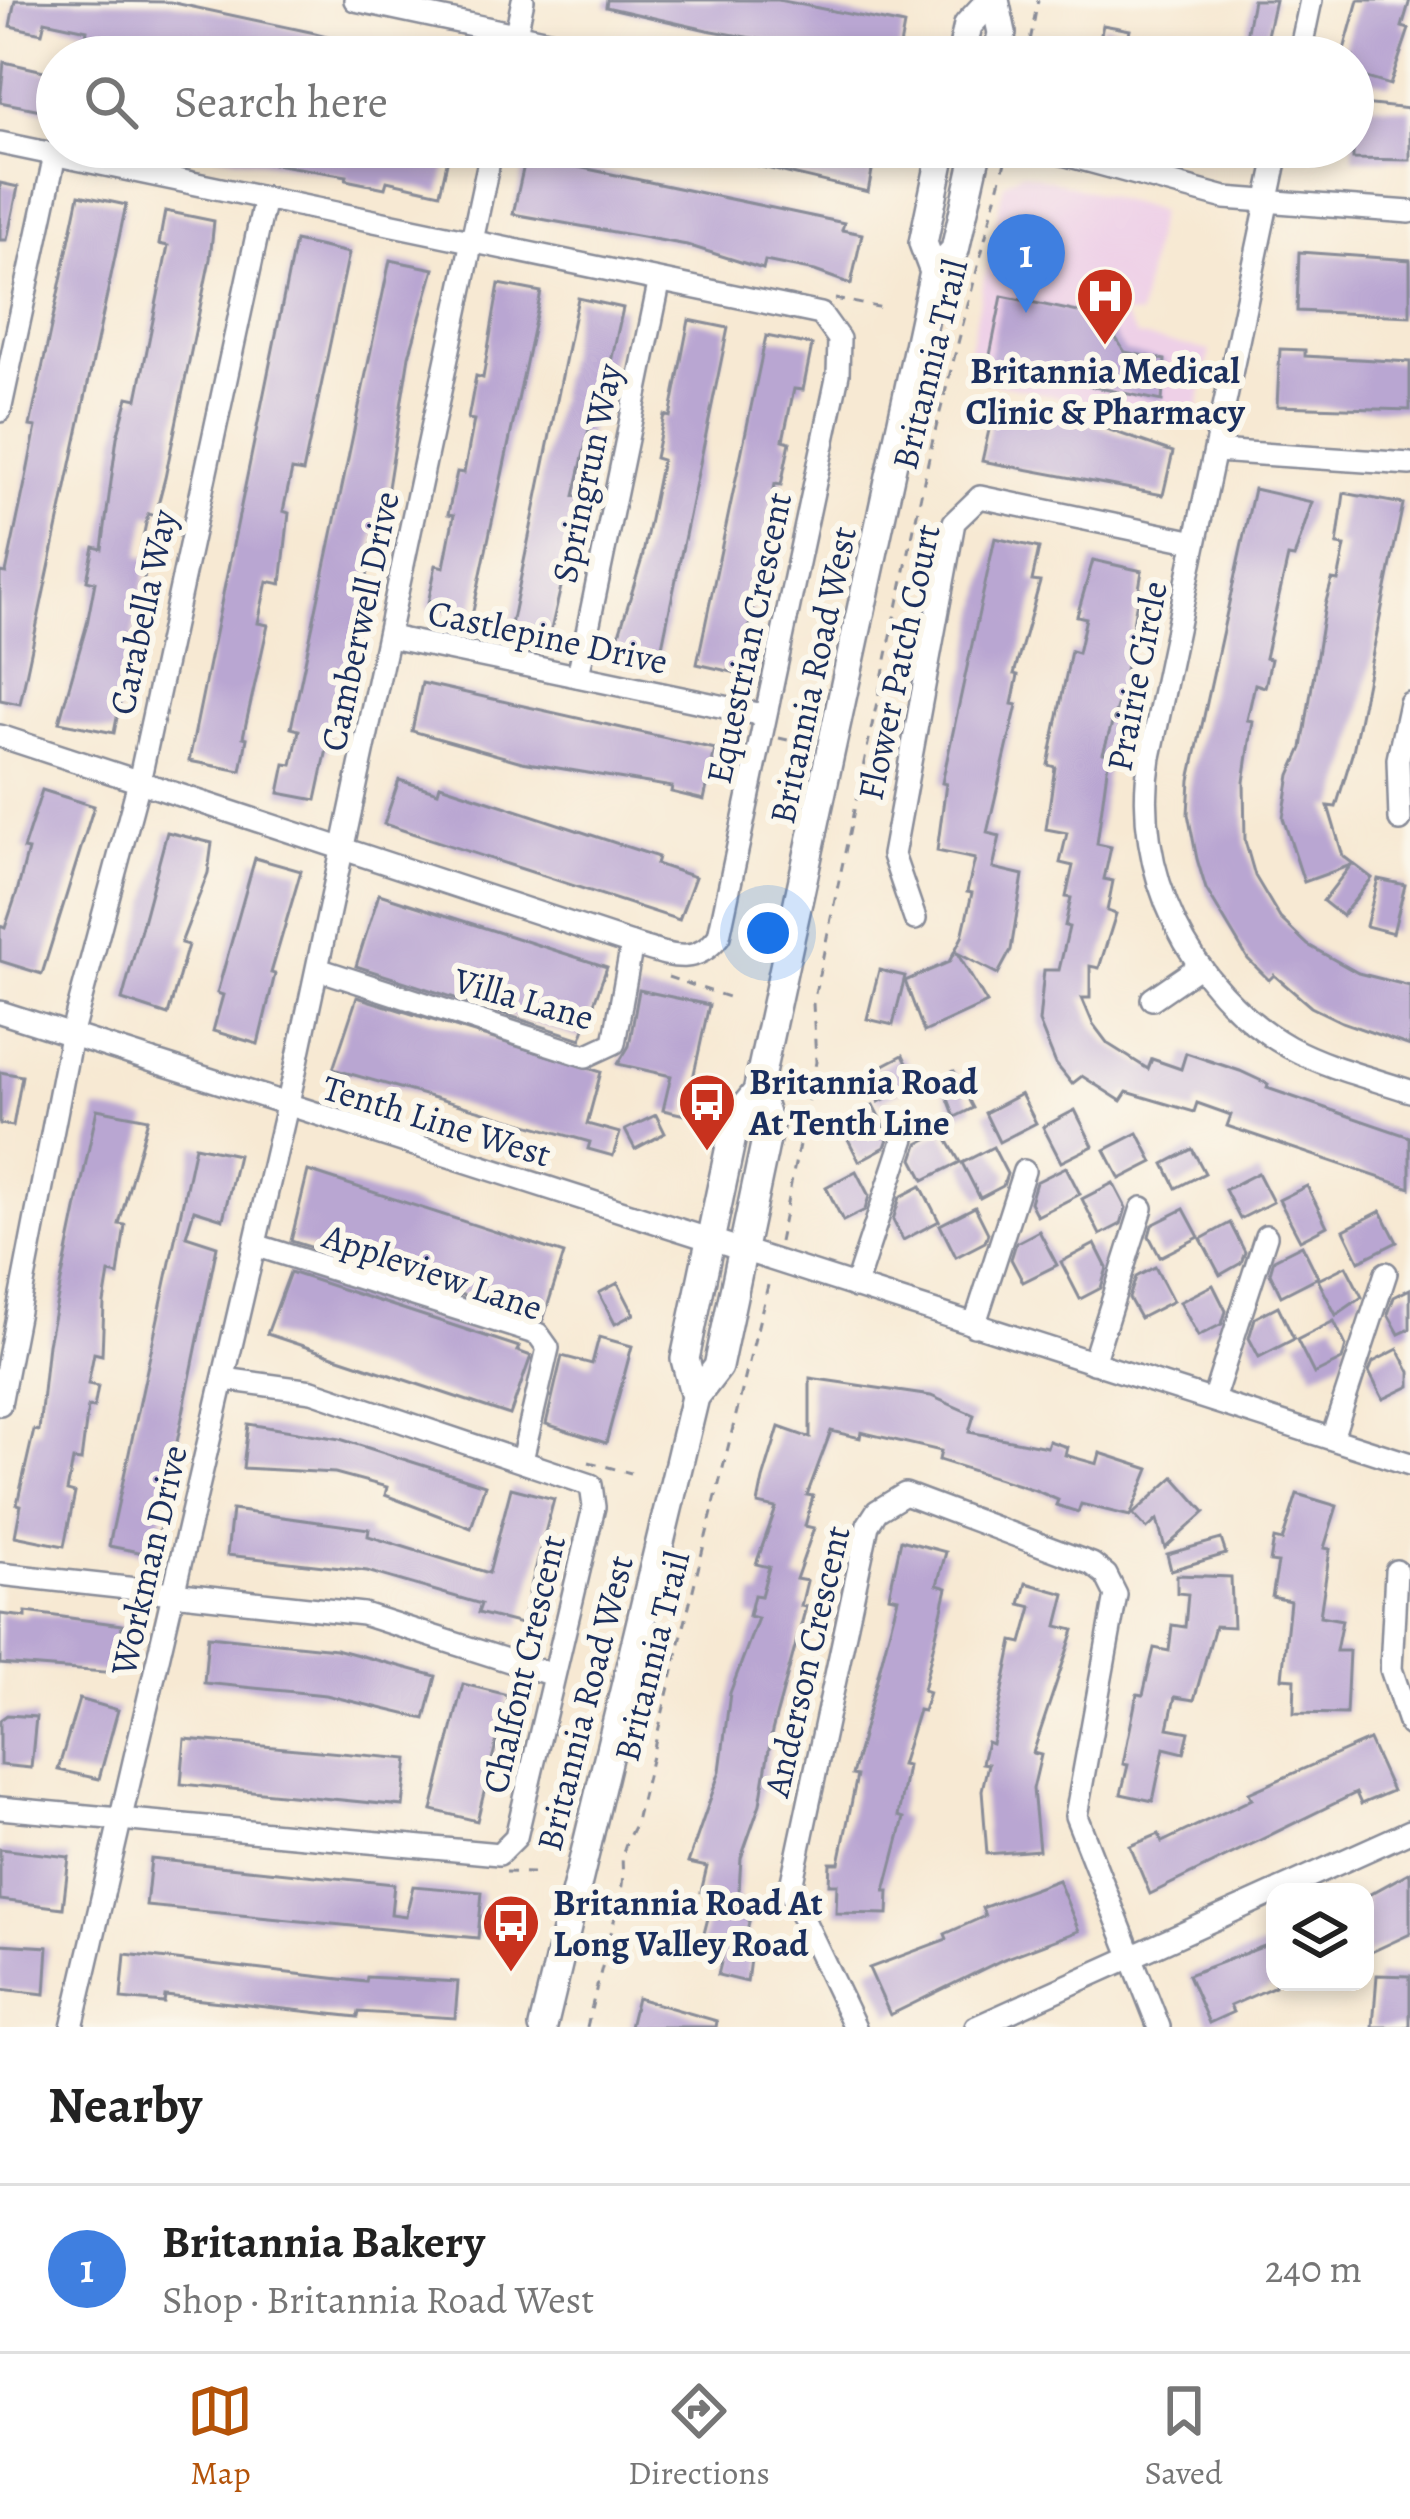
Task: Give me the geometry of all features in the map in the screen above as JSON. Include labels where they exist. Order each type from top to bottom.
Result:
[{"type":"main road","points":[[966,36],[968,25],[993,0],[1001,36]]},
{"type":"main road","name":"Britannia Road West","points":[[934,272],[923,243],[939,168]]},
{"type":"main road","name":"Britannia Road West","points":[[695,1397],[685,1359],[736,1118],[757,1092],[934,272],[955,250],[973,168]]},
{"type":"main road","name":"Britannia Road West","points":[[543,2027],[695,1397],[718,1367],[745,1250],[769,1125],[757,1092]]},
{"type":"street","points":[[355,0],[479,36]]},
{"type":"street","points":[[515,36],[523,0]]},
{"type":"street","points":[[1303,36],[1311,0]]},
{"type":"street","points":[[0,143],[36,151]]},
{"type":"street","points":[[0,411],[52,168]]},
{"type":"street","points":[[118,168],[821,314]]},
{"type":"street","name":"Camberwell Drive","points":[[287,1107],[488,168]]},
{"type":"street","points":[[1114,168],[1225,198],[1410,212]]},
{"type":"street","name":"Prairie Circle","points":[[1274,168],[1148,774],[1147,816],[1168,908],[1200,966],[1239,1010],[1288,1046],[1410,1091]]},
{"type":"street","name":"Carabella Way","points":[[0,1404],[71,1036],[139,782],[265,198]]},
{"type":"street","name":"Springrun Way","points":[[578,676],[659,284]]},
{"type":"street","name":"Equestrian Crescent","points":[[0,736],[632,944],[679,958],[697,957],[719,936],[838,374],[839,339],[821,314]]},
{"type":"street","points":[[1216,452],[1410,464]]},
{"type":"street","name":"Flower Patch Court","points":[[915,919],[893,855],[954,522],[980,497],[1195,542]]},
{"type":"street","name":"Castlepine Drive","points":[[390,637],[764,715]]},
{"type":"street","points":[[1400,820],[1398,759],[1410,703]]},
{"type":"street","name":"Villa Lane","points":[[318,969],[586,1056],[614,1043],[632,944]]},
{"type":"street","points":[[1152,999],[1200,966]]},
{"type":"street","name":"Tenth Line West","points":[[0,1012],[1410,1464]]},
{"type":"street","name":"Workman Drive","points":[[72,2027],[287,1107]]},
{"type":"street","points":[[855,1287],[905,1135]]},
{"type":"street","points":[[974,1326],[1024,1171]]},
{"type":"street","points":[[1093,1363],[1142,1208]]},
{"type":"street","points":[[1213,1400],[1266,1236]]},
{"type":"street","name":"Appleview Lane","points":[[255,1245],[538,1334],[548,1348],[522,1460]]},
{"type":"street","points":[[1332,1438],[1386,1273]]},
{"type":"street","name":"Chalfont Crescent","points":[[0,1808],[499,1854],[516,1838],[594,1507],[591,1485],[312,1391],[224,1379]]},
{"type":"street","name":"Anderson Crescent","points":[[855,2027],[790,1892],[868,1525],[877,1511],[905,1494],[1091,1564],[1106,1575],[1116,1595],[1076,1816],[1131,1956]]},
{"type":"street","points":[[1396,1571],[1391,1669],[1410,1725]]},
{"type":"street","points":[[0,1574],[363,1614],[553,1675]]},
{"type":"street","points":[[976,2027],[1410,1831]]},
{"type":"street","points":[[1131,1956],[1160,2027]]},
{"type":"path","points":[[1031,36],[1038,0]]},
{"type":"path","name":"Britannia Trail","points":[[782,1231],[816,1062],[813,1003],[932,443],[1004,168]]},
{"type":"path","points":[[821,314],[836,298],[883,308]]},
{"type":"path","name":"Britannia Trail","points":[[587,2027],[622,1888],[622,1843],[635,1825],[766,1293]]},
{"type":"shaded area","points":[[1022,172],[1159,211],[1139,316],[1122,314],[1137,336],[1210,351],[1195,425],[964,377],[1004,183]]},
{"type":"building","points":[[15,0],[170,2],[327,36],[86,36],[87,30],[45,21],[42,33],[10,26]]},
{"type":"building","points":[[607,0],[778,0],[904,25],[902,36],[740,36],[606,7]]},
{"type":"building","points":[[1253,0],[1275,0],[1267,36],[1246,36]]},
{"type":"building","points":[[1358,0],[1410,0],[1402,27],[1409,29],[1390,85],[1374,80],[1374,36],[1348,36]]},
{"type":"building","points":[[1103,25],[1130,30],[1129,36],[1101,36]]},
{"type":"building","points":[[4,62],[36,69],[36,109],[0,102]]},
{"type":"building","points":[[1374,105],[1410,109],[1410,160],[1374,159]]},
{"type":"building","points":[[299,168],[446,168],[440,193],[387,181],[385,188],[346,180],[347,176]]},
{"type":"building","points":[[523,168],[583,168],[844,223],[842,230],[862,234],[851,284],[815,271],[765,261],[763,269],[687,245],[513,214]]},
{"type":"building","points":[[766,168],[872,168],[868,192]]},
{"type":"building","points":[[0,183],[18,187],[7,240],[0,240]]},
{"type":"building","points":[[79,195],[126,205],[20,704],[0,700],[0,572],[6,573],[26,478],[36,427],[30,426]]},
{"type":"building","points":[[165,211],[214,221],[165,478],[155,516],[148,514],[139,556],[148,558],[114,733],[59,722],[87,624],[95,582],[87,580],[94,547],[102,549],[117,437],[128,397],[137,399],[168,246],[159,244]]},
{"type":"building","points":[[295,241],[349,253],[303,472],[292,470],[283,511],[289,513],[281,584],[267,581],[258,623],[268,625],[243,737],[247,738],[241,771],[189,761]]},
{"type":"building","points":[[1299,252],[1410,260],[1410,316],[1297,311]]},
{"type":"building","points":[[390,260],[434,269],[409,356],[386,500],[379,499],[357,642],[345,691],[340,689],[316,800],[279,793],[285,764],[292,765],[299,730],[291,728]]},
{"type":"building","points":[[499,284],[541,292],[472,616],[427,608],[436,565],[444,567],[454,515],[448,514],[457,472],[464,473],[474,420],[468,419],[476,376],[483,378]]},
{"type":"building","points":[[1002,296],[1102,317],[1125,352],[1165,360],[1162,401],[988,365]]},
{"type":"building","points":[[578,298],[623,308],[603,398],[596,396],[574,496],[582,497],[550,634],[511,625]]},
{"type":"building","points":[[689,320],[728,328],[660,656],[615,647],[642,559],[662,460],[655,458],[664,415],[670,417]]},
{"type":"building","points":[[766,336],[812,345],[803,390],[794,389],[783,440],[790,442],[781,485],[775,484],[741,674],[697,664]]},
{"type":"building","points":[[1280,349],[1305,350],[1305,356],[1410,362],[1410,410],[1277,406]]},
{"type":"building","points":[[994,408],[1084,421],[1173,452],[1163,495],[982,461]]},
{"type":"building","points":[[1254,489],[1312,502],[1294,558],[1288,557],[1265,658],[1271,659],[1265,687],[1255,684],[1247,720],[1253,721],[1244,782],[1245,841],[1255,876],[1280,918],[1308,945],[1358,973],[1410,986],[1410,1046],[1342,1022],[1311,1007],[1274,975],[1269,980],[1248,959],[1206,889],[1197,859],[1188,814],[1190,780]]},
{"type":"building","points":[[1344,493],[1403,504],[1353,751],[1336,807],[1328,806],[1343,856],[1372,878],[1342,916],[1323,901],[1351,865],[1304,882],[1283,818],[1290,775],[1302,748],[1325,605],[1332,580],[1338,581],[1345,546],[1337,545]]},
{"type":"building","points":[[995,538],[1039,548],[1032,581],[1040,582],[1014,674],[1018,675],[1012,704],[1017,705],[987,833],[1000,836],[993,868],[1023,875],[1011,950],[998,974],[957,953],[987,1003],[924,1032],[905,981],[949,962],[962,937],[972,893],[967,892],[975,859],[937,851],[946,784],[942,783]]},
{"type":"building","points":[[1093,560],[1142,571],[1121,694],[1103,753],[1109,754],[1097,844],[1111,847],[1104,879],[1113,881],[1107,911],[1116,914],[1099,968],[1090,966],[1090,998],[1082,998],[1093,1024],[1108,1044],[1148,1069],[1152,1059],[1181,1069],[1186,1053],[1240,1071],[1268,1084],[1267,1088],[1410,1137],[1410,1188],[1227,1126],[1231,1115],[1197,1103],[1194,1112],[1127,1092],[1121,1101],[1082,1076],[1072,1084],[1056,1064],[1039,1022],[1044,970],[1059,970],[1069,927],[1065,926],[1071,898],[1066,897],[1073,866],[1060,863],[1067,833],[1046,829],[1055,767],[1048,765],[1071,651],[1078,653],[1086,618],[1077,616]]},
{"type":"building","points":[[422,683],[715,749],[704,800],[671,792],[672,787],[522,762],[412,731]]},
{"type":"building","points":[[399,780],[438,792],[440,785],[658,857],[656,864],[695,877],[679,920],[384,824]]},
{"type":"building","points":[[42,790],[94,806],[42,974],[0,961],[0,926],[5,928],[17,892],[28,850],[23,849]]},
{"type":"building","points":[[167,832],[212,843],[208,873],[181,943],[188,945],[168,1015],[122,1000]]},
{"type":"building","points":[[255,858],[301,871],[271,973],[275,974],[258,1044],[213,1031],[223,995],[217,993]]},
{"type":"building","points":[[1378,879],[1405,885],[1393,933],[1366,926]]},
{"type":"building","points":[[379,894],[607,967],[581,1039],[356,966]]},
{"type":"building","points":[[879,970],[905,976],[893,1025],[867,1019]]},
{"type":"building","points":[[639,990],[709,1005],[685,1115],[663,1110],[671,1076],[618,1064],[629,1046]]},
{"type":"building","points":[[357,997],[601,1072],[587,1124],[620,1133],[613,1156],[588,1149],[590,1142],[333,1069]]},
{"type":"building","points":[[903,1055],[916,1082],[879,1102],[865,1075]]},
{"type":"building","points":[[954,1071],[973,1108],[955,1117],[940,1078]]},
{"type":"building","points":[[0,1072],[22,1076],[13,1126],[0,1124]]},
{"type":"building","points":[[1021,1094],[1036,1123],[999,1142],[985,1113]]},
{"type":"building","points":[[873,1105],[889,1136],[885,1147],[859,1161],[840,1123]]},
{"type":"building","points":[[97,1109],[148,1119],[119,1224],[125,1225],[118,1275],[109,1273],[102,1355],[94,1353],[88,1384],[98,1386],[94,1408],[88,1407],[81,1461],[73,1460],[67,1491],[75,1493],[64,1546],[15,1536],[21,1505],[17,1504],[34,1430],[39,1431],[48,1344]]},
{"type":"building","points":[[1075,1110],[1093,1146],[1061,1162],[1043,1127]]},
{"type":"building","points":[[656,1115],[665,1133],[635,1149],[625,1130]]},
{"type":"building","points":[[942,1131],[960,1162],[924,1180],[913,1159],[918,1144]]},
{"type":"building","points":[[1138,1133],[1153,1162],[1120,1179],[1105,1150]]},
{"type":"building","points":[[195,1146],[238,1155],[223,1219],[194,1210],[186,1236],[217,1246],[154,1555],[109,1546]]},
{"type":"building","points":[[993,1147],[1007,1174],[1003,1186],[980,1198],[962,1163]]},
{"type":"building","points":[[1192,1149],[1205,1173],[1176,1188],[1164,1164]]},
{"type":"building","points":[[1066,1167],[1080,1194],[1037,1216],[1030,1202],[1036,1182]]},
{"type":"building","points":[[308,1171],[564,1254],[543,1320],[291,1241]]},
{"type":"building","points":[[856,1171],[869,1196],[865,1210],[843,1221],[826,1187]]},
{"type":"building","points":[[1258,1173],[1273,1202],[1240,1219],[1225,1190]]},
{"type":"building","points":[[1113,1183],[1126,1208],[1121,1224],[1100,1235],[1082,1199]]},
{"type":"building","points":[[921,1186],[939,1221],[903,1240],[893,1220],[900,1197]]},
{"type":"building","points":[[1307,1186],[1327,1226],[1300,1240],[1279,1200]]},
{"type":"building","points":[[975,1207],[988,1233],[985,1242],[956,1257],[940,1225]]},
{"type":"building","points":[[1184,1209],[1199,1237],[1160,1257],[1149,1236],[1152,1225]]},
{"type":"building","points":[[1381,1211],[1397,1242],[1359,1261],[1344,1230]]},
{"type":"building","points":[[1230,1223],[1245,1252],[1241,1263],[1220,1275],[1201,1239]]},
{"type":"building","points":[[1039,1231],[1057,1265],[1023,1282],[1011,1259],[1016,1243]]},
{"type":"building","points":[[1095,1244],[1107,1268],[1101,1288],[1080,1299],[1061,1262]]},
{"type":"building","points":[[1302,1245],[1318,1277],[1281,1296],[1270,1273],[1274,1259]]},
{"type":"building","points":[[1346,1266],[1362,1297],[1336,1315],[1318,1280]]},
{"type":"building","points":[[1155,1267],[1173,1301],[1140,1318],[1129,1298],[1136,1277]]},
{"type":"building","points":[[290,1272],[519,1347],[517,1351],[531,1356],[510,1415],[267,1334]]},
{"type":"building","points":[[618,1283],[634,1314],[615,1324],[599,1293]]},
{"type":"building","points":[[1213,1285],[1226,1311],[1222,1324],[1198,1336],[1180,1302]]},
{"type":"building","points":[[1410,1289],[1410,1329],[1399,1334],[1388,1314],[1394,1297]]},
{"type":"building","points":[[1278,1306],[1294,1339],[1259,1357],[1249,1338],[1255,1318]]},
{"type":"building","points":[[1334,1321],[1346,1346],[1342,1360],[1314,1374],[1297,1340]]},
{"type":"building","points":[[599,1337],[632,1346],[606,1443],[546,1424],[562,1356],[592,1364]]},
{"type":"building","points":[[1398,1349],[1410,1372],[1410,1386],[1383,1399],[1369,1372],[1373,1362]]},
{"type":"building","points":[[810,1378],[931,1396],[974,1415],[969,1432],[1047,1447],[1049,1441],[1067,1447],[1065,1455],[1097,1464],[1100,1453],[1149,1469],[1130,1516],[1081,1504],[1078,1512],[1056,1505],[1058,1500],[1035,1490],[939,1460],[941,1451],[861,1432],[860,1438],[831,1431],[807,1495],[813,1496],[805,1526],[814,1528],[796,1579],[807,1581],[801,1606],[806,1607],[772,1731],[760,1804],[741,1858],[738,1905],[752,1909],[744,1943],[752,1944],[747,1982],[718,1975],[724,1950],[701,1945],[714,1895],[701,1892],[707,1867],[688,1863],[720,1771],[730,1693],[758,1618],[749,1616],[754,1595],[761,1596],[769,1567],[756,1564],[776,1508],[758,1504],[763,1479],[779,1427],[810,1438]]},
{"type":"building","points":[[248,1424],[340,1439],[485,1485],[471,1528],[385,1495],[387,1487],[335,1473],[243,1468]]},
{"type":"building","points":[[1174,1477],[1205,1512],[1165,1548],[1157,1520],[1147,1529],[1133,1514]]},
{"type":"building","points":[[511,1488],[554,1499],[521,1624],[478,1613],[481,1604],[367,1571],[227,1555],[232,1510],[369,1529],[368,1536],[489,1573]]},
{"type":"building","points":[[1297,1494],[1337,1506],[1324,1548],[1330,1549],[1320,1616],[1342,1620],[1336,1651],[1349,1651],[1346,1714],[1294,1713],[1295,1679],[1282,1678],[1290,1601],[1272,1597],[1278,1563],[1270,1562],[1274,1539],[1282,1541]]},
{"type":"building","points":[[1221,1539],[1226,1554],[1171,1570],[1167,1554]]},
{"type":"building","points":[[901,1540],[946,1552],[937,1585],[947,1588],[923,1690],[929,1692],[923,1711],[918,1710],[901,1765],[907,1766],[898,1816],[904,1818],[885,1891],[889,1891],[888,1914],[836,1913],[837,1884],[829,1884],[830,1863],[839,1863],[857,1776],[852,1775],[898,1598],[889,1596]]},
{"type":"building","points":[[1177,1575],[1231,1577],[1233,1627],[1215,1626],[1194,1700],[1175,1697],[1168,1728],[1189,1732],[1184,1753],[1164,1748],[1153,1801],[1121,1794],[1128,1765],[1123,1764],[1137,1694],[1143,1695],[1154,1648],[1169,1651],[1172,1625],[1185,1627],[1188,1594],[1177,1593]]},
{"type":"building","points":[[1026,1583],[1065,1594],[1057,1626],[1074,1630],[1033,1753],[1041,1755],[1033,1789],[1039,1850],[987,1854],[982,1790],[988,1764],[982,1763],[987,1742],[992,1744],[1013,1641],[1022,1643],[1032,1607],[1020,1604]]},
{"type":"building","points":[[26,1612],[122,1625],[117,1673],[0,1664],[0,1614],[26,1617]]},
{"type":"building","points":[[208,1636],[336,1649],[436,1676],[425,1719],[326,1695],[204,1683]]},
{"type":"building","points":[[463,1684],[508,1695],[477,1821],[432,1810]]},
{"type":"building","points":[[79,1699],[118,1710],[99,1779],[58,1770]]},
{"type":"building","points":[[7,1715],[36,1717],[31,1768],[0,1765],[0,1720]]},
{"type":"building","points":[[185,1739],[408,1759],[403,1806],[181,1784]]},
{"type":"building","points":[[1369,1740],[1392,1791],[1361,1804],[1356,1793],[1150,1894],[1130,1846],[1159,1834],[1162,1842],[1252,1799],[1249,1793]]},
{"type":"building","points":[[0,1849],[69,1857],[63,1908],[0,1900]]},
{"type":"building","points":[[151,1859],[394,1884],[391,1914],[406,1916],[413,1886],[482,1892],[478,1938],[146,1906]]},
{"type":"building","points":[[1410,1872],[1410,1934],[1374,1951],[1374,1892]]},
{"type":"building","points":[[1058,1880],[1079,1931],[1004,1959],[890,2015],[869,1968],[947,1939],[945,1934],[985,1916],[982,1908]]},
{"type":"building","points":[[0,1944],[48,1947],[45,1994],[0,1989]]},
{"type":"building","points":[[1266,1945],[1266,1990],[1230,2006],[1233,2012],[1209,2023],[1188,1975]]},
{"type":"building","points":[[125,1954],[366,1982],[367,1977],[458,1982],[455,2018],[359,2012],[358,2017],[165,1996],[164,2003],[121,1999]]},
{"type":"building","points":[[1377,1975],[1410,1976],[1410,2027],[1373,2027]]},
{"type":"building","points":[[637,1998],[717,2021],[716,2027],[630,2027]]},
{"type":"place","name":"Britannia Bakery","points":[[1026,313]]},
{"type":"place","name":"Britannia Medical Clinic & Pharmacy","points":[[1105,347]]},
{"type":"place","name":"Britannia Road At Tenth Line","points":[[707,1153]]},
{"type":"place","name":"Britannia Road At Long Valley Road","points":[[511,1974]]}]
